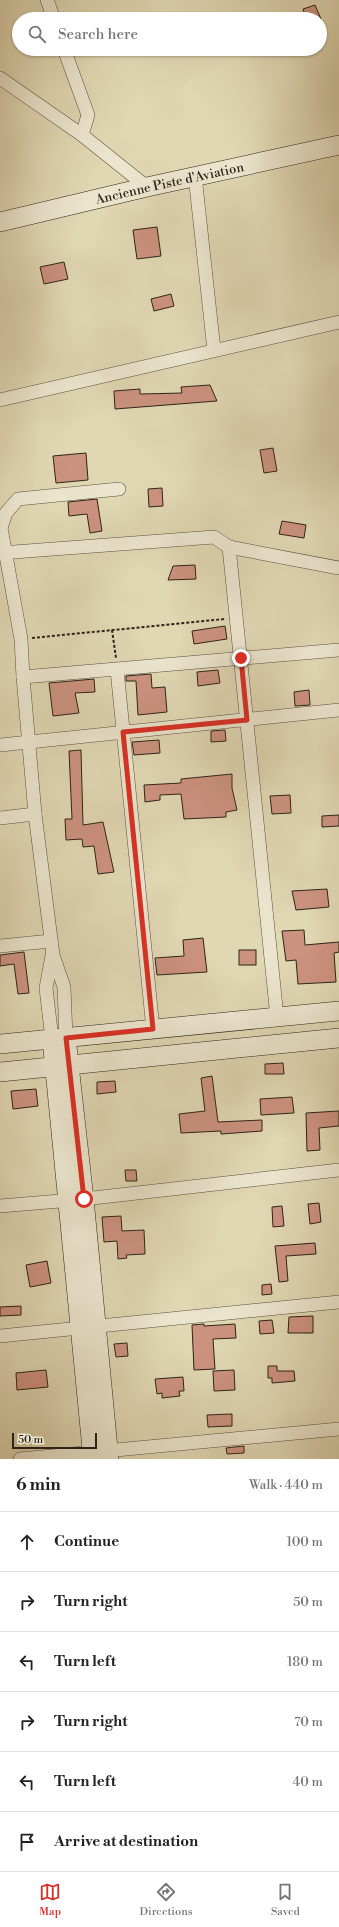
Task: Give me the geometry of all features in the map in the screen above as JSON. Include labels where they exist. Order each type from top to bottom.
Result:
[{"type":"street","points":[[47,0],[51,12]]},
{"type":"street","points":[[67,56],[88,115],[82,135]]},
{"type":"street","points":[[0,78],[82,135],[147,187]]},
{"type":"street","name":"Ancienne Piste d'Aviation","points":[[0,222],[195,176],[339,145]]},
{"type":"street","points":[[195,176],[214,350]]},
{"type":"street","points":[[0,400],[339,322]]},
{"type":"street","points":[[101,1456],[76,1200],[61,1066],[59,1039],[64,987],[53,954],[51,941],[35,814],[22,677],[21,639],[3,552],[1,527],[6,512],[18,499],[119,489]]},
{"type":"street","points":[[3,552],[214,537],[229,547],[339,568]]},
{"type":"street","points":[[229,547],[277,1017]]},
{"type":"street","points":[[22,677],[339,650]]},
{"type":"street","points":[[117,670],[153,1029]]},
{"type":"street","points":[[0,744],[339,710]]},
{"type":"street","points":[[0,818],[35,814]]},
{"type":"street","points":[[0,946],[51,941]]},
{"type":"street","points":[[0,1044],[339,1011]]},
{"type":"street","points":[[0,1072],[339,1038]]},
{"type":"street","points":[[0,1206],[76,1200],[339,1170]]},
{"type":"street","points":[[0,1336],[339,1302]]},
{"type":"street","points":[[20,1459],[101,1456],[339,1429]]},
{"type":"path","points":[[21,639],[236,618]]},
{"type":"path","points":[[112,630],[117,670]]},
{"type":"building","points":[[315,5],[318,12],[304,12],[303,9]]},
{"type":"building","points":[[157,227],[161,256],[137,259],[133,230]]},
{"type":"building","points":[[64,262],[68,279],[44,284],[40,267]]},
{"type":"building","points":[[171,294],[174,306],[154,311],[151,299]]},
{"type":"building","points":[[210,385],[217,401],[115,409],[114,391],[140,389],[140,394],[182,393],[181,387]]},
{"type":"building","points":[[273,448],[277,471],[264,473],[260,450]]},
{"type":"building","points":[[86,453],[88,480],[56,483],[53,456]]},
{"type":"building","points":[[162,488],[163,506],[149,507],[148,489]]},
{"type":"building","points":[[97,499],[102,531],[90,533],[87,514],[69,516],[68,502]]},
{"type":"building","points":[[282,521],[306,525],[304,538],[279,534]]},
{"type":"building","points":[[195,565],[196,579],[168,580],[173,566]]},
{"type":"building","points":[[225,626],[227,639],[194,644],[192,631]]},
{"type":"building","points":[[218,670],[220,683],[198,686],[197,672]]},
{"type":"building","points":[[151,674],[152,688],[165,687],[167,712],[138,715],[136,681],[126,681],[126,676]]},
{"type":"building","points":[[94,679],[95,692],[75,693],[79,713],[53,716],[49,683]]},
{"type":"building","points":[[309,690],[310,705],[295,706],[294,692]]},
{"type":"building","points":[[225,730],[226,741],[211,742],[211,731]]},
{"type":"building","points":[[159,740],[160,753],[134,755],[132,742]]},
{"type":"building","points":[[81,750],[83,825],[103,822],[114,872],[98,874],[94,846],[83,847],[82,839],[66,840],[65,819],[72,819],[69,751]]},
{"type":"building","points":[[232,774],[232,788],[237,810],[226,812],[226,817],[184,819],[181,794],[160,795],[160,800],[145,802],[144,785],[181,783],[181,779]]},
{"type":"building","points":[[290,795],[291,813],[272,814],[270,796]]},
{"type":"building","points":[[339,815],[339,826],[322,827],[322,816]]},
{"type":"building","points":[[327,889],[329,907],[296,910],[292,891]]},
{"type":"building","points":[[304,930],[305,945],[339,942],[339,952],[334,953],[336,982],[298,984],[296,960],[286,961],[282,931]]},
{"type":"building","points":[[203,938],[207,972],[157,975],[155,958],[184,956],[183,940]]},
{"type":"building","points":[[239,950],[256,950],[256,965],[239,965]]},
{"type":"building","points":[[24,952],[29,993],[18,994],[14,964],[0,966],[0,955]]},
{"type":"building","points":[[283,1063],[284,1074],[265,1074],[265,1064]]},
{"type":"building","points":[[212,1076],[218,1122],[262,1120],[262,1131],[221,1134],[221,1131],[181,1133],[179,1114],[205,1111],[201,1078]]},
{"type":"building","points":[[115,1081],[116,1092],[97,1094],[97,1082]]},
{"type":"building","points":[[36,1089],[38,1106],[13,1109],[11,1091]]},
{"type":"building","points":[[292,1097],[294,1113],[261,1115],[260,1099]]},
{"type":"building","points":[[339,1111],[339,1126],[319,1128],[320,1150],[307,1151],[306,1113]]},
{"type":"building","points":[[125,1170],[136,1170],[137,1181],[126,1181]]},
{"type":"building","points":[[319,1203],[321,1222],[310,1224],[308,1204]]},
{"type":"building","points":[[282,1206],[284,1226],[273,1227],[272,1207]]},
{"type":"building","points":[[121,1216],[122,1231],[144,1230],[145,1254],[126,1255],[127,1258],[118,1259],[117,1241],[104,1242],[102,1217]]},
{"type":"building","points":[[315,1243],[316,1254],[286,1256],[288,1281],[279,1282],[275,1246]]},
{"type":"building","points":[[47,1261],[51,1283],[30,1287],[26,1265]]},
{"type":"building","points":[[271,1284],[272,1294],[262,1295],[262,1285]]},
{"type":"building","points":[[21,1306],[21,1315],[0,1316],[0,1307]]},
{"type":"building","points":[[313,1316],[313,1333],[288,1333],[289,1317]]},
{"type":"building","points":[[272,1320],[274,1333],[260,1334],[259,1321]]},
{"type":"building","points":[[204,1324],[204,1326],[235,1324],[236,1338],[213,1339],[215,1369],[194,1370],[192,1325]]},
{"type":"building","points":[[127,1343],[128,1356],[116,1357],[114,1344]]},
{"type":"building","points":[[268,1366],[277,1366],[277,1371],[294,1371],[295,1381],[272,1383],[272,1378],[268,1378]]},
{"type":"building","points":[[46,1370],[48,1387],[17,1390],[16,1373]]},
{"type":"building","points":[[234,1370],[235,1390],[214,1391],[213,1371]]},
{"type":"building","points":[[183,1377],[184,1391],[179,1391],[180,1396],[162,1398],[162,1393],[157,1394],[155,1379]]},
{"type":"building","points":[[232,1414],[232,1426],[208,1427],[207,1415]]},
{"type":"building","points":[[244,1446],[244,1453],[227,1454],[226,1448]]},
{"type":"route","points":[[84,1199],[66,1038],[153,1029],[123,732],[247,720],[241,658]]}]
